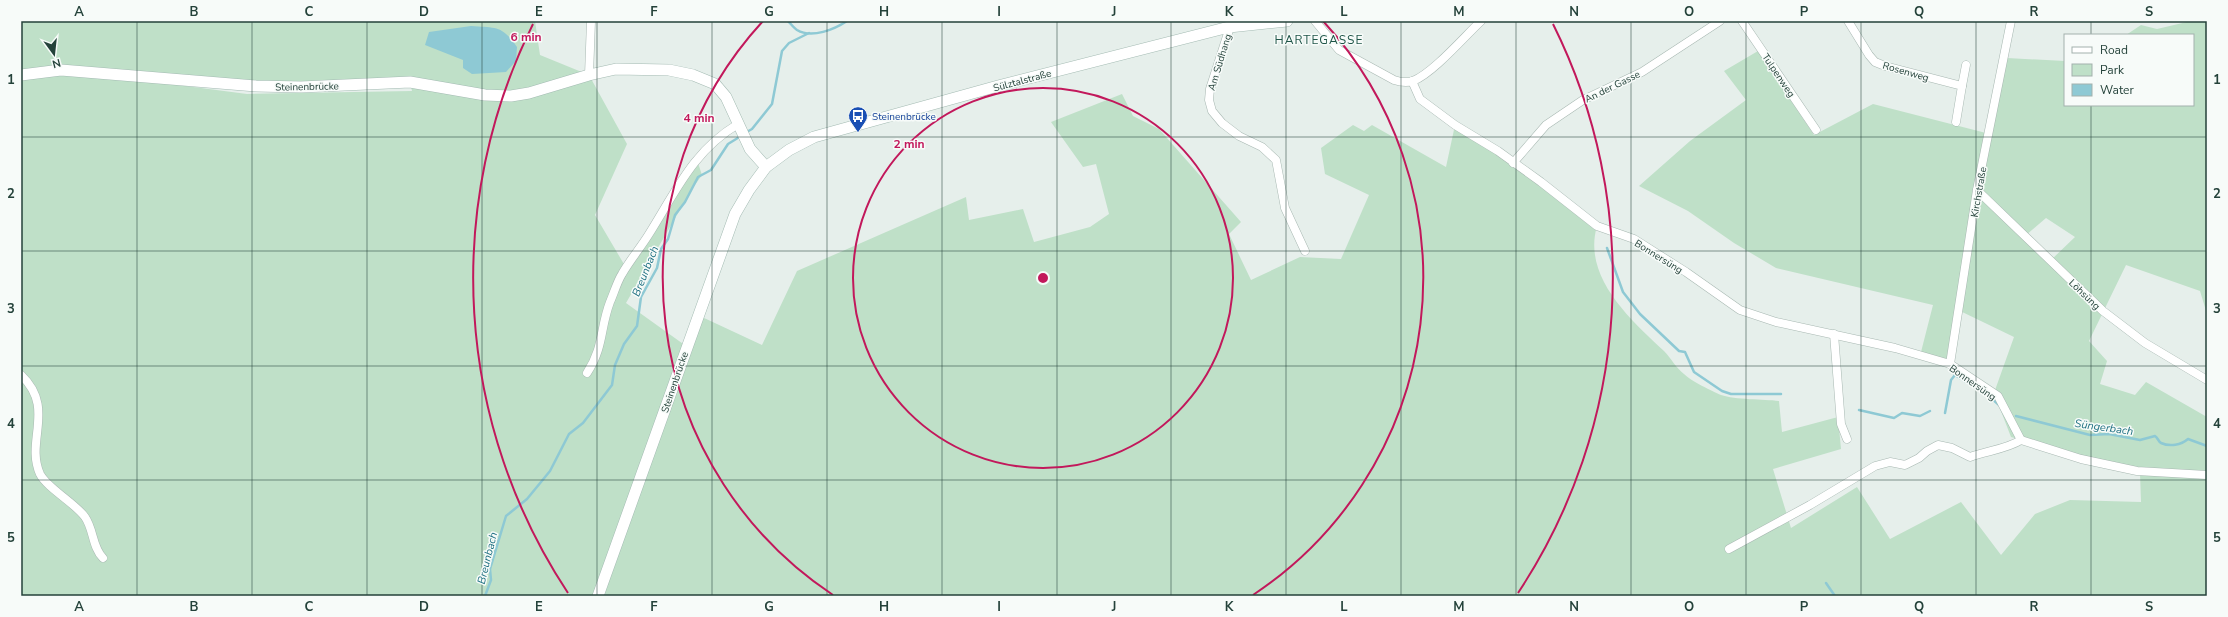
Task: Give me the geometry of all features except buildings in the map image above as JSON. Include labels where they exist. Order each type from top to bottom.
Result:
[{"type":"main road","name":"Sülztalstraße","points":[[766,167],[789,150],[814,137],[835,131],[1004,84],[1229,25],[1287,21]]},
{"type":"main road","name":"Steinenbrücke","points":[[21,75],[61,70],[256,86],[301,87],[410,82],[485,95],[511,96],[529,93],[589,75],[616,69],[644,68],[693,75],[715,84],[721,90],[750,149],[766,167],[749,190],[735,214],[598,596]]},
{"type":"street","points":[[589,75],[591,21]]},
{"type":"street","points":[[1314,21],[1339,50],[1394,80],[1412,81],[1428,72],[1480,21]]},
{"type":"street","name":"An der Gasse","points":[[1513,162],[1546,125],[1583,100],[1642,72],[1720,21]]},
{"type":"street","name":"Tulpenweg","points":[[1742,21],[1816,130]]},
{"type":"street","name":"Rosenweg","points":[[1848,21],[1875,62],[1962,86]]},
{"type":"street","name":"Kirchstraße","points":[[1950,364],[1977,190],[2011,21]]},
{"type":"street","name":"Am Südhang","points":[[1229,25],[1210,89],[1209,100],[1212,111],[1222,123],[1239,136],[1262,147],[1276,160],[1285,208],[1305,251]]},
{"type":"street","points":[[1956,122],[1966,65]]},
{"type":"street","name":"Bonnersüng","points":[[1412,81],[1420,99],[1455,125],[1498,151],[1597,226],[1634,240],[1686,272],[1740,310],[1776,322],[1895,348],[1950,364],[1998,396],[2021,440]]},
{"type":"street","points":[[586,373],[595,360],[603,335],[606,314],[621,274],[649,234],[690,166],[722,133],[739,127]]},
{"type":"street","name":"Löhsüng","points":[[1977,190],[2103,311],[2146,343],[2207,380]]},
{"type":"street","points":[[1834,334],[1841,424],[1847,439]]},
{"type":"street","points":[[21,376],[30,384],[39,410],[36,455],[40,475],[84,516],[92,528],[97,552],[103,558]]},
{"type":"street","points":[[1729,549],[1810,505],[1875,466],[1890,462],[1905,465],[1919,458],[1927,450],[1938,445],[1952,448],[1970,457],[1991,450],[2014,445],[2021,440],[2081,459],[2137,471],[2207,475]]},
{"type":"green space","points":[[21,21],[535,21],[540,55],[589,75],[627,144],[595,215],[628,271],[687,174],[698,163],[702,175],[692,189],[626,303],[686,346],[594,596],[21,596]],"holes":[[[71,71],[301,87],[410,82],[412,91],[247,94]]]},
{"type":"green space","points":[[2191,21],[2207,21],[2207,314],[2200,291],[2126,265],[2089,341],[2107,361],[2100,384],[2135,395],[2146,382],[2207,417],[2207,596],[604,596],[702,317],[762,345],[797,271],[966,197],[969,220],[1023,209],[1034,242],[1090,227],[1109,214],[1096,164],[1083,167],[1051,122],[1122,94],[1133,116],[1159,129],[1241,222],[1229,234],[1251,280],[1300,257],[1341,259],[1369,195],[1325,174],[1321,148],[1353,125],[1364,131],[1372,125],[1446,167],[1455,125],[1597,226],[1594,245],[1596,263],[1612,296],[1624,311],[1664,351],[1678,369],[1687,377],[1696,383],[1727,397],[1779,401],[1782,432],[1838,417],[1841,449],[1773,469],[1791,528],[1857,487],[1890,539],[1961,502],[2001,555],[2035,514],[2070,500],[2141,502],[2140,473],[2011,437],[1994,393],[2014,337],[1956,309],[1947,361],[1921,352],[1933,305],[1776,268],[1734,243],[1688,211],[1639,186],[1690,141],[1746,100],[1724,71],[1758,51],[1814,135],[1873,104],[1986,133],[2007,58],[2064,61],[2064,106],[2194,106],[2194,34],[2128,34],[2141,25],[2157,29]],"holes":[[[2046,218],[2075,237],[2051,260],[2025,236]]]},
{"type":"water","points":[[471,26],[498,29],[512,40],[517,47],[516,61],[506,72],[472,74],[463,68],[463,60],[425,45],[429,32]]},
{"type":"waterway","points":[[788,21],[797,30],[809,34],[830,30],[847,21]]},
{"type":"waterway","name":"Breunbach","points":[[745,133],[752,129],[772,104],[782,51],[789,43],[809,33]]},
{"type":"waterway","name":"Breunbach","points":[[485,596],[491,580],[490,569],[506,516],[527,499],[550,471],[569,434],[583,423],[612,385],[615,365],[624,344],[637,326],[641,297],[657,268],[661,249],[668,239],[675,215],[685,202],[698,177],[711,170],[728,144],[741,136]]},
{"type":"waterway","name":"Süngerbach","points":[[1607,248],[1623,292],[1640,314],[1679,351],[1685,352],[1694,372],[1722,391],[1731,394],[1781,394]]},
{"type":"waterway","name":"Süngerbach","points":[[1945,413],[1951,380],[1955,375],[1990,397],[1999,405]]},
{"type":"waterway","name":"Süngerbach","points":[[1859,410],[1894,418],[1902,413],[1920,416],[1930,411]]},
{"type":"waterway","name":"Süngerbach","points":[[2016,416],[2090,435],[2109,434],[2140,440],[2155,436],[2161,443],[2172,445],[2182,443],[2188,439],[2207,446]]},
{"type":"waterway","points":[[1826,583],[1835,596]]},
{"type":"place","name":"Steinenbrücke","points":[[858,133]]},
{"type":"district","name":"HARTEGASSE","points":[[1319,40]]}]
